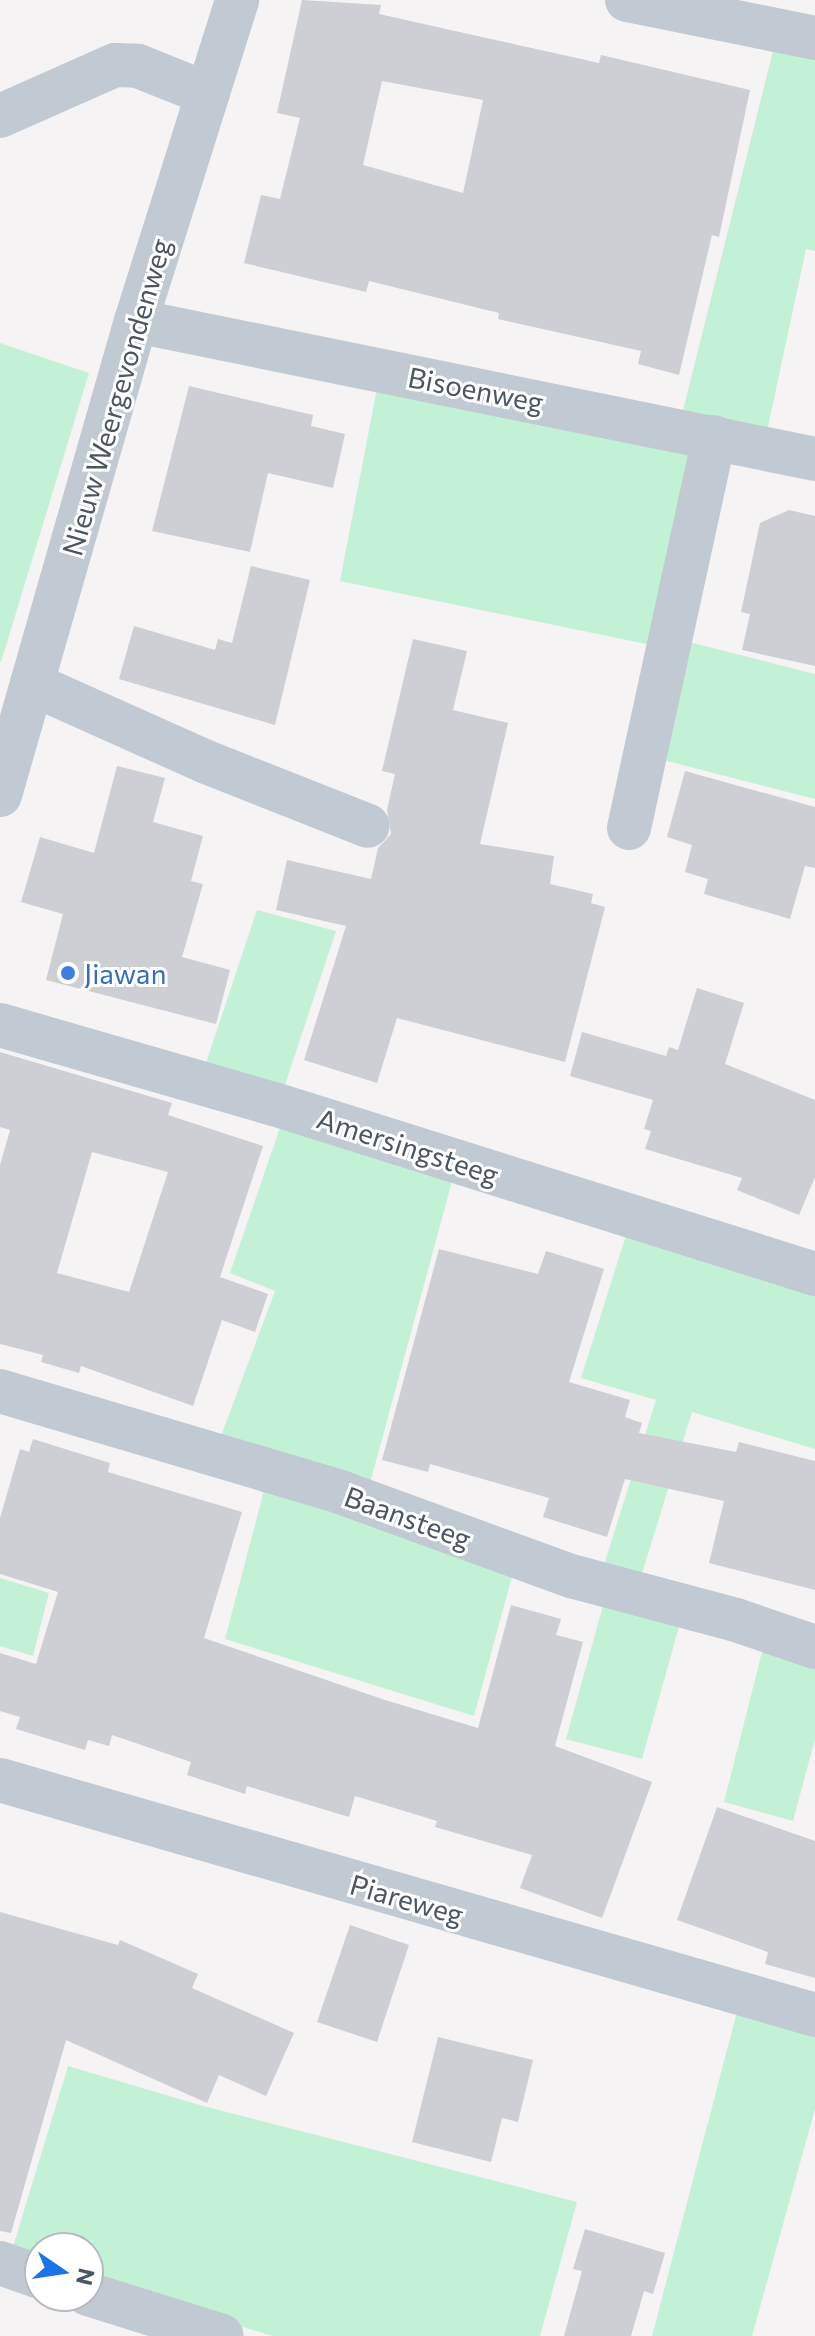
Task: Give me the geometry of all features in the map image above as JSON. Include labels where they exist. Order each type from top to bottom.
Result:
[{"type":"street","name":"Nieuw Weergevondenweg","points":[[0,795],[136,321],[237,0]]},
{"type":"street","points":[[627,0],[815,38]]},
{"type":"street","points":[[0,116],[115,65],[138,66],[208,94]]},
{"type":"street","name":"Bisoenweg","points":[[136,321],[815,459]]},
{"type":"street","points":[[629,828],[714,437]]},
{"type":"street","points":[[32,684],[204,761],[368,826]]},
{"type":"street","name":"Amersingsteeg","points":[[0,1025],[274,1104],[815,1274]]},
{"type":"street","name":"Baansteeg","points":[[0,1391],[340,1492],[571,1576],[815,1647]]},
{"type":"street","name":"Piareweg","points":[[0,1780],[815,2015]]},
{"type":"street","points":[[0,2263],[24,2271]]},
{"type":"street","points":[[104,2299],[222,2336]]},
{"type":"green space","points":[[774,47],[815,55],[815,251],[806,249],[766,436],[682,414]]},
{"type":"green space","points":[[0,343],[89,373],[1,662],[0,661]]},
{"type":"green space","points":[[379,378],[694,456],[661,647],[340,581]]},
{"type":"green space","points":[[681,640],[815,674],[815,799],[663,760]]},
{"type":"green space","points":[[257,910],[336,931],[283,1091],[204,1069]]},
{"type":"green space","points":[[282,1122],[454,1174],[369,1487],[218,1444],[275,1291],[230,1273]]},
{"type":"green space","points":[[628,1229],[815,1288],[815,1449],[692,1412],[639,1583],[602,1571],[656,1400],[581,1378]]},
{"type":"green space","points":[[266,1483],[514,1569],[474,1716],[225,1639]]},
{"type":"green space","points":[[0,1578],[49,1593],[33,1656],[0,1646]]},
{"type":"green space","points":[[604,1602],[680,1623],[642,1759],[566,1739]]},
{"type":"green space","points":[[764,1644],[815,1662],[815,1739],[793,1821],[724,1802]]},
{"type":"green space","points":[[738,2008],[815,2030],[815,2109],[752,2336],[652,2336]]},
{"type":"green space","points":[[68,2066],[203,2106],[577,2202],[540,2336],[272,2336],[104,2283],[104,2232],[24,2232],[24,2254],[12,2250]]},
{"type":"building","points":[[302,0],[381,5],[379,14],[599,63],[601,55],[750,90],[719,237],[712,235],[679,375],[638,364],[641,351],[498,319],[499,313],[369,281],[366,292],[244,263],[261,195],[280,199],[300,118],[277,113]],"holes":[[[382,81],[483,100],[463,193],[363,165]]]},
{"type":"building","points":[[189,386],[313,415],[311,426],[345,434],[333,488],[268,473],[250,552],[152,531]]},
{"type":"building","points":[[789,510],[815,516],[815,666],[742,650],[750,614],[741,612],[760,523]]},
{"type":"building","points":[[251,566],[310,580],[275,725],[119,679],[134,626],[215,650],[218,639],[232,643]]},
{"type":"building","points":[[413,639],[467,651],[453,710],[508,723],[480,844],[554,856],[550,884],[593,894],[591,903],[605,907],[565,1062],[397,1018],[377,1083],[304,1060],[346,926],[276,910],[287,860],[371,879],[378,848],[391,834],[387,810],[395,774],[382,771]]},
{"type":"building","points":[[117,766],[165,778],[153,822],[203,836],[191,881],[203,884],[182,957],[230,970],[216,1024],[46,980],[63,914],[21,902],[40,837],[94,853]]},
{"type":"building","points":[[685,771],[815,807],[815,868],[805,866],[790,919],[704,894],[708,879],[685,872],[692,845],[667,837]]},
{"type":"building","points":[[697,988],[744,1003],[725,1064],[815,1100],[815,1177],[799,1215],[737,1190],[742,1178],[645,1149],[651,1131],[644,1129],[653,1100],[570,1076],[582,1032],[666,1056],[669,1047],[678,1050]]},
{"type":"building","points":[[0,1052],[172,1103],[168,1115],[263,1146],[220,1277],[268,1294],[255,1332],[222,1320],[193,1406],[81,1366],[79,1373],[41,1362],[43,1355],[0,1344],[0,1165],[10,1130],[0,1127]],"holes":[[[92,1152],[168,1172],[129,1292],[57,1273]]]},
{"type":"building","points":[[439,1249],[538,1274],[546,1251],[604,1269],[569,1382],[630,1400],[625,1417],[642,1423],[639,1433],[736,1452],[739,1442],[815,1461],[815,1590],[709,1563],[724,1501],[625,1479],[607,1537],[543,1517],[549,1498],[430,1464],[428,1472],[382,1460]]},
{"type":"building","points":[[33,1439],[110,1463],[108,1472],[242,1512],[204,1638],[385,1700],[478,1728],[511,1605],[561,1619],[556,1635],[583,1642],[555,1746],[652,1782],[602,1918],[520,1888],[532,1855],[435,1827],[437,1821],[355,1796],[349,1817],[247,1786],[245,1794],[187,1775],[191,1762],[112,1735],[109,1746],[88,1740],[85,1750],[16,1729],[20,1717],[0,1711],[0,1653],[36,1664],[58,1592],[0,1574],[0,1518],[20,1449],[29,1452]]},
{"type":"building","points":[[717,1807],[815,1841],[815,1978],[765,1964],[768,1952],[677,1920]]},
{"type":"building","points":[[0,1912],[118,1945],[120,1940],[198,1974],[192,1988],[294,2033],[266,2096],[219,2075],[207,2103],[66,2040],[11,2233],[0,2231]]},
{"type":"building","points":[[350,1925],[409,1945],[377,2042],[317,2022]]},
{"type":"building","points":[[438,2037],[533,2060],[518,2122],[502,2118],[491,2162],[412,2142]]},
{"type":"building","points":[[585,2229],[665,2253],[653,2294],[644,2291],[631,2336],[564,2336],[582,2271],[573,2269]]},
{"type":"place","name":"Jiawan","points":[[68,973]]}]
